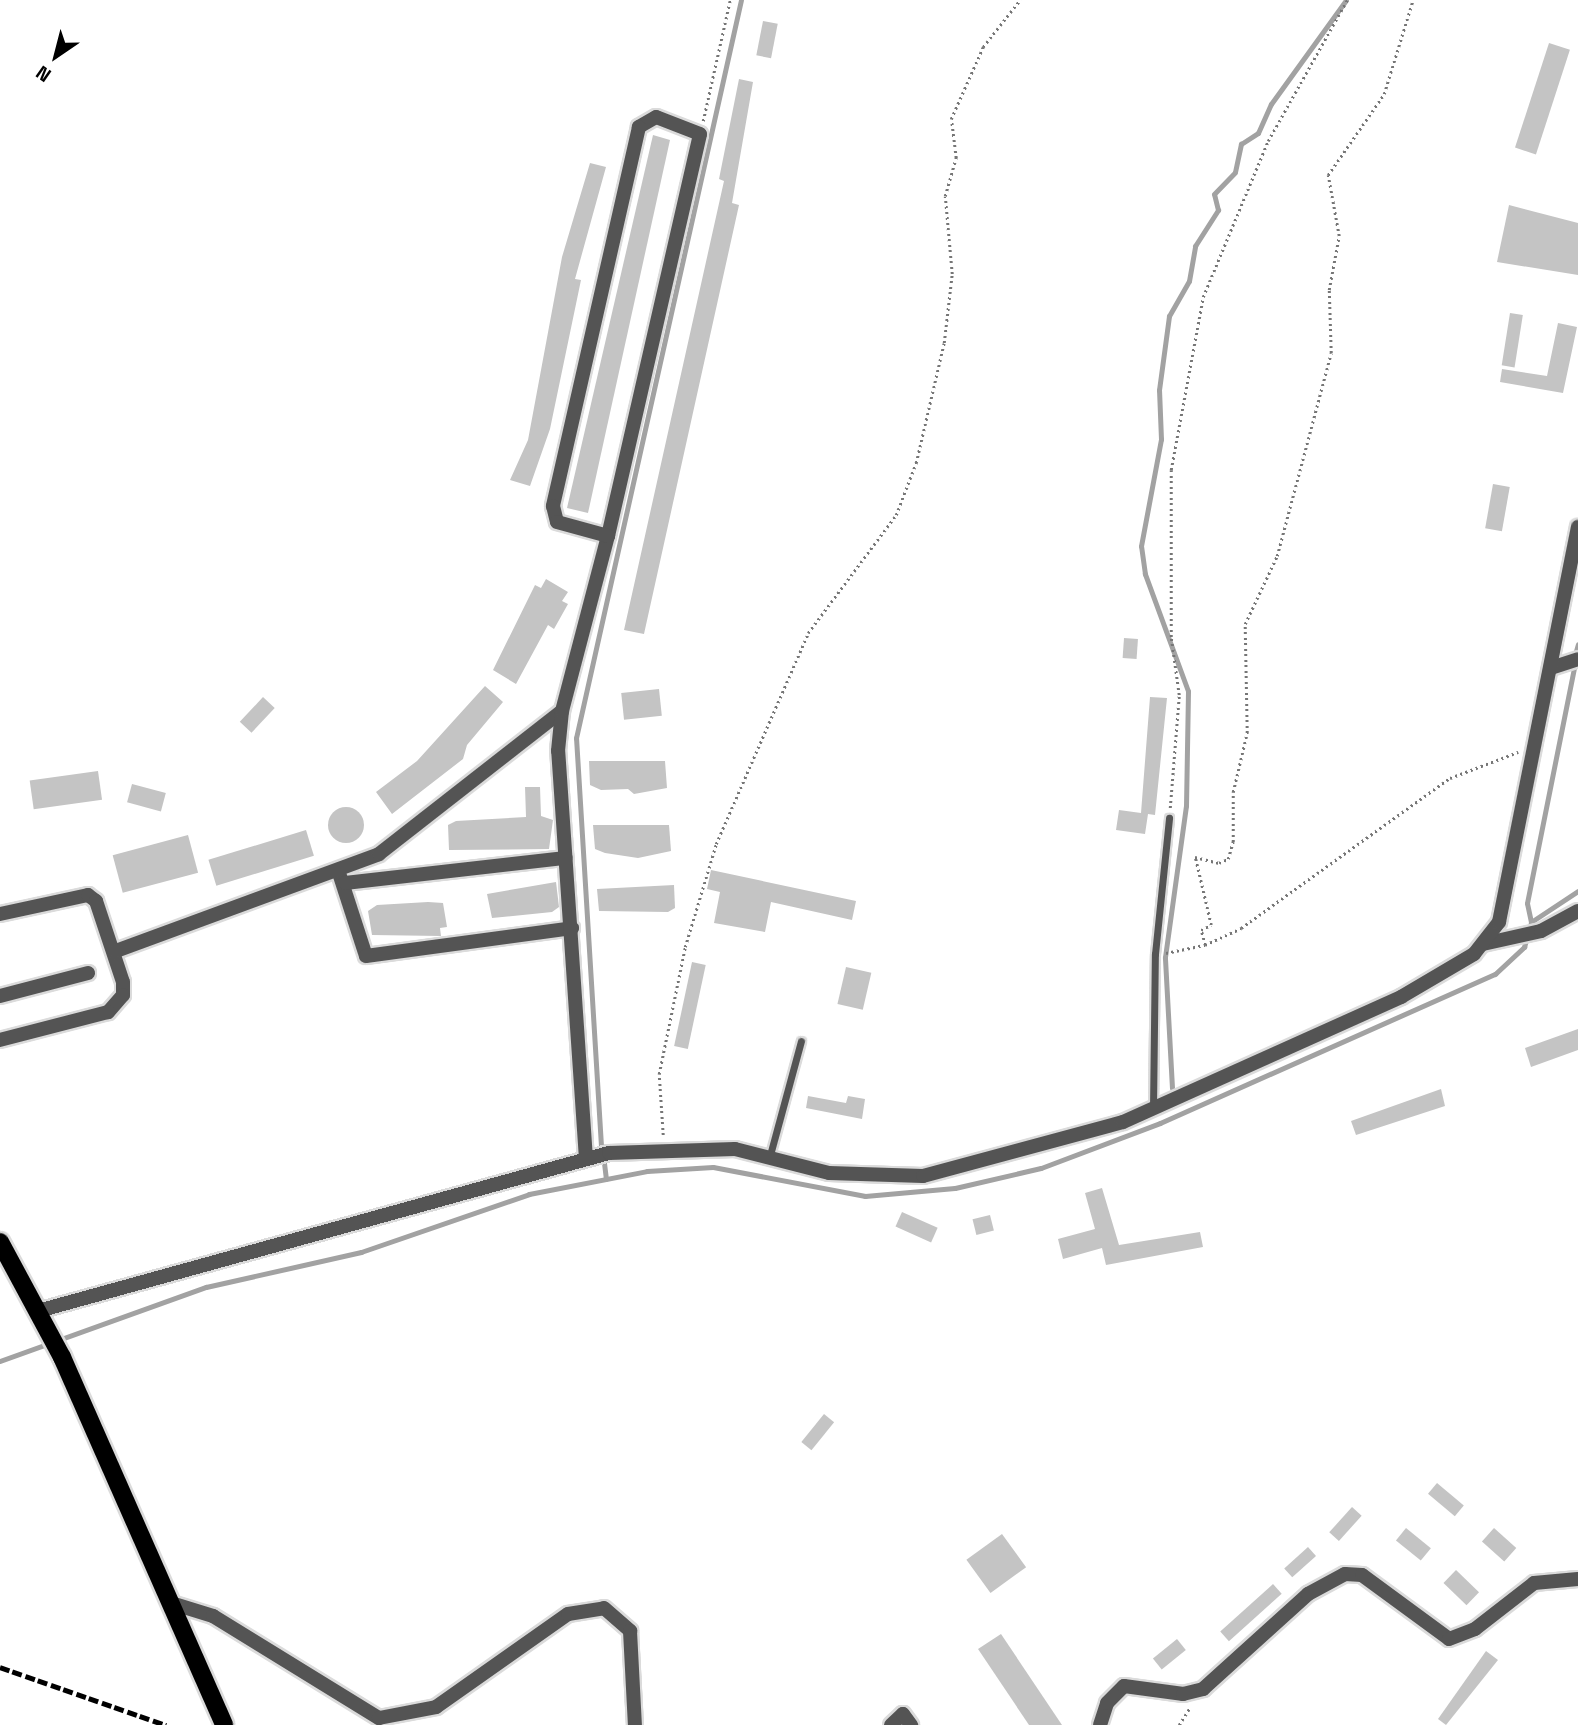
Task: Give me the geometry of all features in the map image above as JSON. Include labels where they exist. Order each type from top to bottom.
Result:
[{"type":"main road","points":[[0,1242],[62,1357],[224,1725]]},
{"type":"street","points":[[586,1159],[558,751],[562,711],[608,536],[700,134],[656,117],[639,127],[578,390],[553,516],[608,536]]},
{"type":"street","points":[[1483,944],[1508,899],[1578,527]]},
{"type":"street","points":[[1551,668],[1578,659]]},
{"type":"street","points":[[342,878],[379,854],[562,711]]},
{"type":"street","points":[[116,951],[342,878],[566,858]]},
{"type":"street","points":[[342,878],[366,956],[572,928]]},
{"type":"street","points":[[0,914],[88,895],[116,951],[123,995],[108,1012],[0,1041]]},
{"type":"street","points":[[42,1318],[586,1159],[664,1149],[770,1155],[829,1173],[923,1176],[1077,1137],[1153,1110],[1401,997],[1483,944],[1513,939],[1541,930],[1578,911]]},
{"type":"street","points":[[0,996],[88,973]]},
{"type":"street","points":[[1100,1725],[1107,1703],[1124,1686],[1183,1694],[1203,1689],[1308,1594],[1345,1574],[1362,1575],[1449,1639],[1465,1635],[1534,1583],[1578,1579]]},
{"type":"street","points":[[171,1603],[213,1616],[379,1718],[436,1707],[568,1614],[604,1608],[630,1632],[635,1725]]},
{"type":"street","points":[[891,1725],[903,1714],[911,1725]]},
{"type":"lane","points":[[1153,1110],[1155,954],[1169,818]]},
{"type":"lane","points":[[770,1155],[801,1041]]},
{"type":"path","points":[[700,134],[730,0]]},
{"type":"path","points":[[664,1149],[659,1074],[685,947],[716,844],[808,633],[866,560],[906,492],[944,343],[952,274],[945,196],[956,158],[951,119],[983,47],[1020,0]]},
{"type":"path","points":[[1169,818],[1179,695],[1170,625],[1171,470],[1203,298],[1268,141],[1347,0]]},
{"type":"path","points":[[1205,946],[1201,930],[1211,925],[1195,856],[1219,863],[1228,859],[1233,842],[1233,792],[1247,733],[1245,624],[1261,602],[1288,501],[1309,452],[1331,353],[1329,290],[1339,236],[1328,175],[1384,94],[1413,0]]},
{"type":"path","points":[[1155,954],[1205,946],[1282,903],[1450,778],[1517,752],[1535,753]]},
{"type":"building","points":[[763,21],[778,24],[771,58],[756,55]]},
{"type":"building","points":[[1549,43],[1570,50],[1536,154],[1515,148]]},
{"type":"building","points":[[739,79],[753,82],[732,203],[739,205],[644,634],[624,630],[724,181],[719,179]]},
{"type":"building","points":[[653,135],[670,140],[588,513],[567,508]]},
{"type":"building","points":[[590,163],[606,167],[575,279],[581,280],[550,429],[530,486],[510,480],[528,440],[562,257]]},
{"type":"building","points":[[1509,205],[1578,223],[1578,275],[1497,262]]},
{"type":"building","points":[[1510,313],[1523,315],[1515,367],[1502,365]]},
{"type":"building","points":[[1558,323],[1577,327],[1563,393],[1500,382],[1502,369],[1547,376]]},
{"type":"building","points":[[1493,484],[1510,487],[1502,531],[1485,528]]},
{"type":"building","points":[[546,579],[568,592],[562,601],[568,604],[554,629],[548,625],[516,684],[493,670],[535,585],[541,588]]},
{"type":"building","points":[[1124,638],[1138,639],[1137,659],[1123,658]]},
{"type":"building","points":[[485,686],[503,702],[467,745],[463,759],[392,814],[376,792],[417,761]]},
{"type":"building","points":[[659,689],[662,716],[624,720],[621,693]]},
{"type":"building","points":[[263,697],[275,708],[252,733],[240,722]]},
{"type":"building","points":[[1150,697],[1167,698],[1155,815],[1148,814],[1145,834],[1116,830],[1119,810],[1141,813]]},
{"type":"building","points":[[589,761],[665,761],[667,788],[634,794],[628,789],[601,790],[590,785]]},
{"type":"building","points":[[98,771],[102,800],[34,809],[30,781]]},
{"type":"building","points":[[132,784],[166,793],[161,811],[127,802]]},
{"type":"building","points":[[525,787],[540,787],[541,816],[553,820],[549,849],[449,850],[448,825],[456,821],[526,817]]},
{"type":"building","points":[[346,807],[358,813],[364,825],[358,837],[346,843],[334,837],[328,825],[334,813]]},
{"type":"building","points":[[593,825],[669,825],[671,851],[638,858],[605,853],[595,849]]},
{"type":"building","points":[[306,830],[314,856],[216,886],[208,860]]},
{"type":"building","points":[[188,835],[198,873],[123,893],[113,855]]},
{"type":"building","points":[[711,870],[856,901],[852,920],[771,902],[765,932],[714,923],[720,892],[707,889]]},
{"type":"building","points":[[556,882],[559,907],[552,912],[492,918],[487,894]]},
{"type":"building","points":[[674,885],[675,908],[668,912],[599,911],[597,889]]},
{"type":"building","points":[[443,903],[447,927],[440,928],[441,936],[372,935],[368,911],[377,905]]},
{"type":"building","points":[[692,962],[706,965],[688,1049],[674,1046]]},
{"type":"building","points":[[846,967],[871,973],[863,1010],[837,1004]]},
{"type":"building","points":[[1578,1029],[1578,1050],[1531,1067],[1525,1048]]},
{"type":"building","points":[[1441,1089],[1445,1106],[1356,1135],[1351,1121]]},
{"type":"building","points":[[808,1096],[846,1103],[848,1096],[865,1099],[862,1119],[806,1108]]},
{"type":"building","points":[[1102,1188],[1119,1245],[1200,1232],[1203,1247],[1106,1265],[1102,1248],[1063,1259],[1058,1239],[1095,1229],[1085,1193]]},
{"type":"building","points":[[902,1212],[938,1228],[931,1242],[895,1227]]},
{"type":"building","points":[[990,1215],[994,1231],[976,1235],[973,1219]]},
{"type":"building","points":[[824,1414],[834,1422],[811,1450],[801,1442]]},
{"type":"building","points":[[1437,1483],[1464,1505],[1455,1516],[1428,1494]]},
{"type":"building","points":[[1352,1507],[1362,1516],[1339,1541],[1329,1532]]},
{"type":"building","points":[[1406,1528],[1431,1548],[1421,1561],[1396,1540]]},
{"type":"building","points":[[1494,1528],[1516,1548],[1504,1561],[1482,1541]]},
{"type":"building","points":[[1002,1534],[1026,1567],[991,1593],[966,1560]]},
{"type":"building","points":[[1308,1547],[1316,1556],[1292,1577],[1284,1568]]},
{"type":"building","points":[[1456,1570],[1479,1592],[1467,1605],[1443,1583]]},
{"type":"building","points":[[1273,1584],[1282,1594],[1229,1641],[1220,1632]]},
{"type":"building","points":[[1001,1634],[1062,1725],[1029,1725],[978,1649]]},
{"type":"building","points":[[1177,1639],[1186,1650],[1162,1669],[1153,1659]]},
{"type":"building","points":[[1486,1651],[1498,1660],[1446,1725],[1438,1719]]},
{"type":"waterway","points":[[601,1146],[576,738],[741,0]]},
{"type":"waterway","points":[[1172,1088],[1165,957],[1186,806],[1188,691],[1145,574],[1141,546],[1161,439],[1159,390],[1169,316],[1189,281],[1195,246],[1218,210],[1214,194],[1235,172],[1241,144],[1258,133],[1271,104],[1346,0]]},
{"type":"waterway","points":[[1576,651],[1578,644]]},
{"type":"waterway","points":[[1531,922],[1527,903],[1574,667]]},
{"type":"waterway","points":[[0,1361],[206,1287],[361,1252],[529,1194],[647,1171],[713,1167],[865,1196],[955,1188],[1041,1168],[1160,1123],[1495,974],[1524,947],[1531,922],[1578,891]]},
{"type":"waterway","points":[[604,1163],[606,1179]]},
{"type":"railway","points":[[0,1667],[166,1725]]}]
